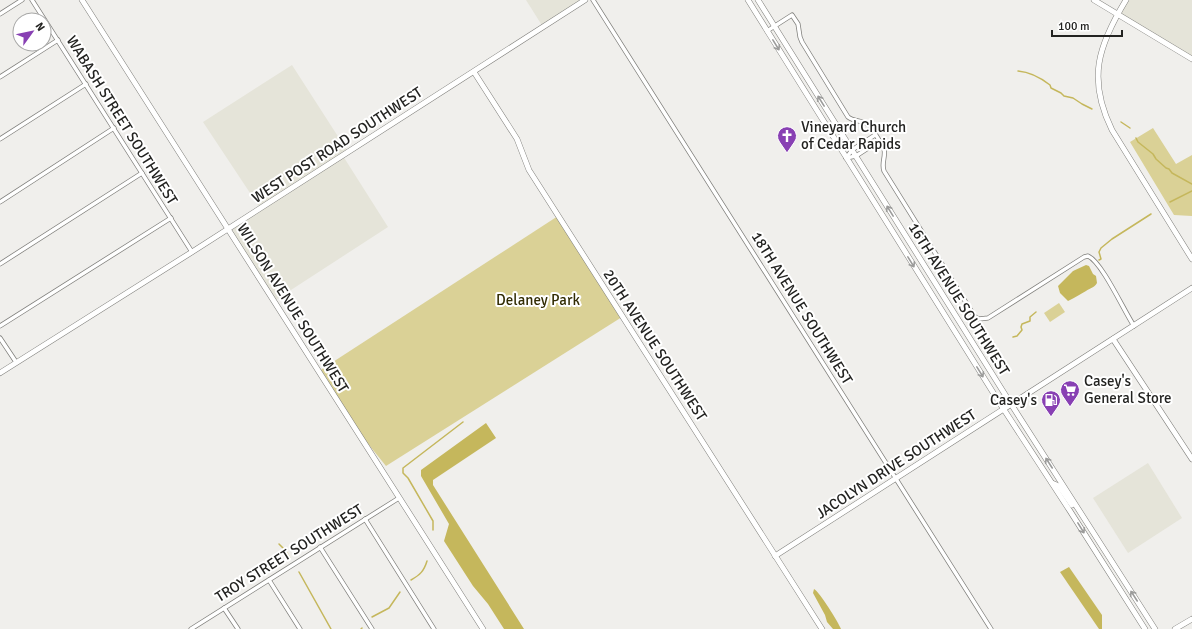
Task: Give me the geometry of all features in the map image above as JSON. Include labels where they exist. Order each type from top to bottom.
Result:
[{"type":"street","points":[[0,14],[22,0]]},
{"type":"street","name":"WABASH STREET SOUTHWEST","points":[[32,0],[192,252]]},
{"type":"street","name":"WILSON AVENUE SOUTHWEST","points":[[82,0],[483,629]]},
{"type":"street","name":"WEST POST ROAD SOUTHWEST","points":[[0,373],[585,0]]},
{"type":"street","name":"18TH AVENUE SOUTHWEST","points":[[593,0],[991,629]]},
{"type":"street","name":"16TH AVENUE SOUTHWEST","points":[[748,0],[1003,409],[1145,629]]},
{"type":"street","name":"16TH AVENUE SOUTHWEST","points":[[758,0],[1011,404],[1155,629]]},
{"type":"street","points":[[1094,0],[1192,59]]},
{"type":"street","points":[[1126,0],[1117,14],[1102,46],[1099,62],[1099,85],[1102,104],[1112,130],[1192,259]]},
{"type":"street","points":[[767,31],[792,14],[798,24],[802,42],[848,117],[852,120],[869,125],[884,149],[882,167],[884,171],[975,317],[979,319],[988,318],[1084,257],[1088,256],[1095,261],[1120,300],[1126,314],[1134,326]]},
{"type":"street","points":[[0,77],[58,40]]},
{"type":"street","name":"20TH AVENUE SOUTHWEST","points":[[474,72],[517,139],[529,170],[822,629]]},
{"type":"street","points":[[0,139],[86,84]]},
{"type":"street","points":[[0,202],[114,128]]},
{"type":"street","points":[[846,158],[852,150],[875,135]]},
{"type":"street","points":[[846,158],[856,156],[879,142]]},
{"type":"street","points":[[0,264],[142,173]]},
{"type":"street","points":[[0,326],[171,218]]},
{"type":"street","name":"JACOLYN DRIVE SOUTHWEST","points":[[775,556],[1192,288]]},
{"type":"street","points":[[0,338],[16,362]]},
{"type":"street","points":[[1113,339],[1192,459]]},
{"type":"street","points":[[1052,483],[1059,486],[1074,508],[1079,510]]},
{"type":"street","name":"TROY STREET SOUTHWEST","points":[[191,629],[400,498]]},
{"type":"street","points":[[365,519],[434,629]]},
{"type":"street","points":[[320,547],[372,629]]},
{"type":"street","points":[[269,580],[300,629]]},
{"type":"street","points":[[224,608],[238,629]]},
{"type":"street","points":[[1175,629],[1192,619]]},
{"type":"shaded area","points":[[526,0],[585,0],[543,27]]},
{"type":"shaded area","points":[[1126,0],[1192,0],[1192,59],[1117,14]]},
{"type":"shaded area","points":[[292,65],[348,152],[343,156],[388,227],[274,301],[228,229],[260,208],[203,122]]},
{"type":"shaded area","points":[[1086,265],[1089,266],[1093,274],[1096,276],[1097,283],[1093,287],[1068,301],[1060,293],[1058,286],[1073,271]]},
{"type":"shaded area","points":[[486,423],[496,438],[433,480],[433,485],[524,629],[504,629],[488,604],[473,586],[444,541],[449,524],[421,476],[421,470]]},
{"type":"shaded area","points":[[1148,463],[1182,518],[1128,553],[1093,498]]},
{"type":"shaded area","points":[[1069,567],[1102,615],[1102,629],[1099,629],[1060,572]]},
{"type":"shaded area","points":[[814,589],[833,614],[841,629],[833,629],[827,622],[825,615],[813,593]]},
{"type":"green space","points":[[1153,128],[1176,164],[1192,155],[1192,216],[1174,215],[1130,142]]},
{"type":"green space","name":"Delaney Park","points":[[558,216],[622,317],[386,466],[356,429],[319,371]]},
{"type":"green space","points":[[1059,303],[1065,312],[1050,322],[1044,313]]},
{"type":"waterway","points":[[1018,71],[1031,74],[1039,78],[1064,96],[1073,98],[1092,109]]},
{"type":"waterway","points":[[1121,122],[1130,128]]},
{"type":"waterway","points":[[1136,138],[1138,142],[1153,154],[1156,159],[1172,173],[1192,184]]},
{"type":"waterway","points":[[1170,202],[1192,191]]},
{"type":"waterway","points":[[1099,260],[1101,259],[1099,252],[1101,248],[1112,239],[1151,214]]},
{"type":"waterway","points":[[1013,337],[1017,336],[1022,330],[1022,324],[1030,321],[1030,317],[1036,312]]},
{"type":"waterway","points":[[433,530],[433,521],[408,478],[403,473],[403,468],[463,422]]},
{"type":"waterway","points":[[279,544],[290,558]]},
{"type":"waterway","points":[[411,580],[421,572],[427,561]]},
{"type":"waterway","points":[[299,572],[331,629]]},
{"type":"waterway","points":[[372,617],[389,608],[400,592]]},
{"type":"place","name":"Vineyard Church of Cedar Rapids","points":[[787,153]]},
{"type":"place","name":"Casey's General Store","points":[[1070,407]]},
{"type":"place","name":"Casey's","points":[[1051,417]]}]
